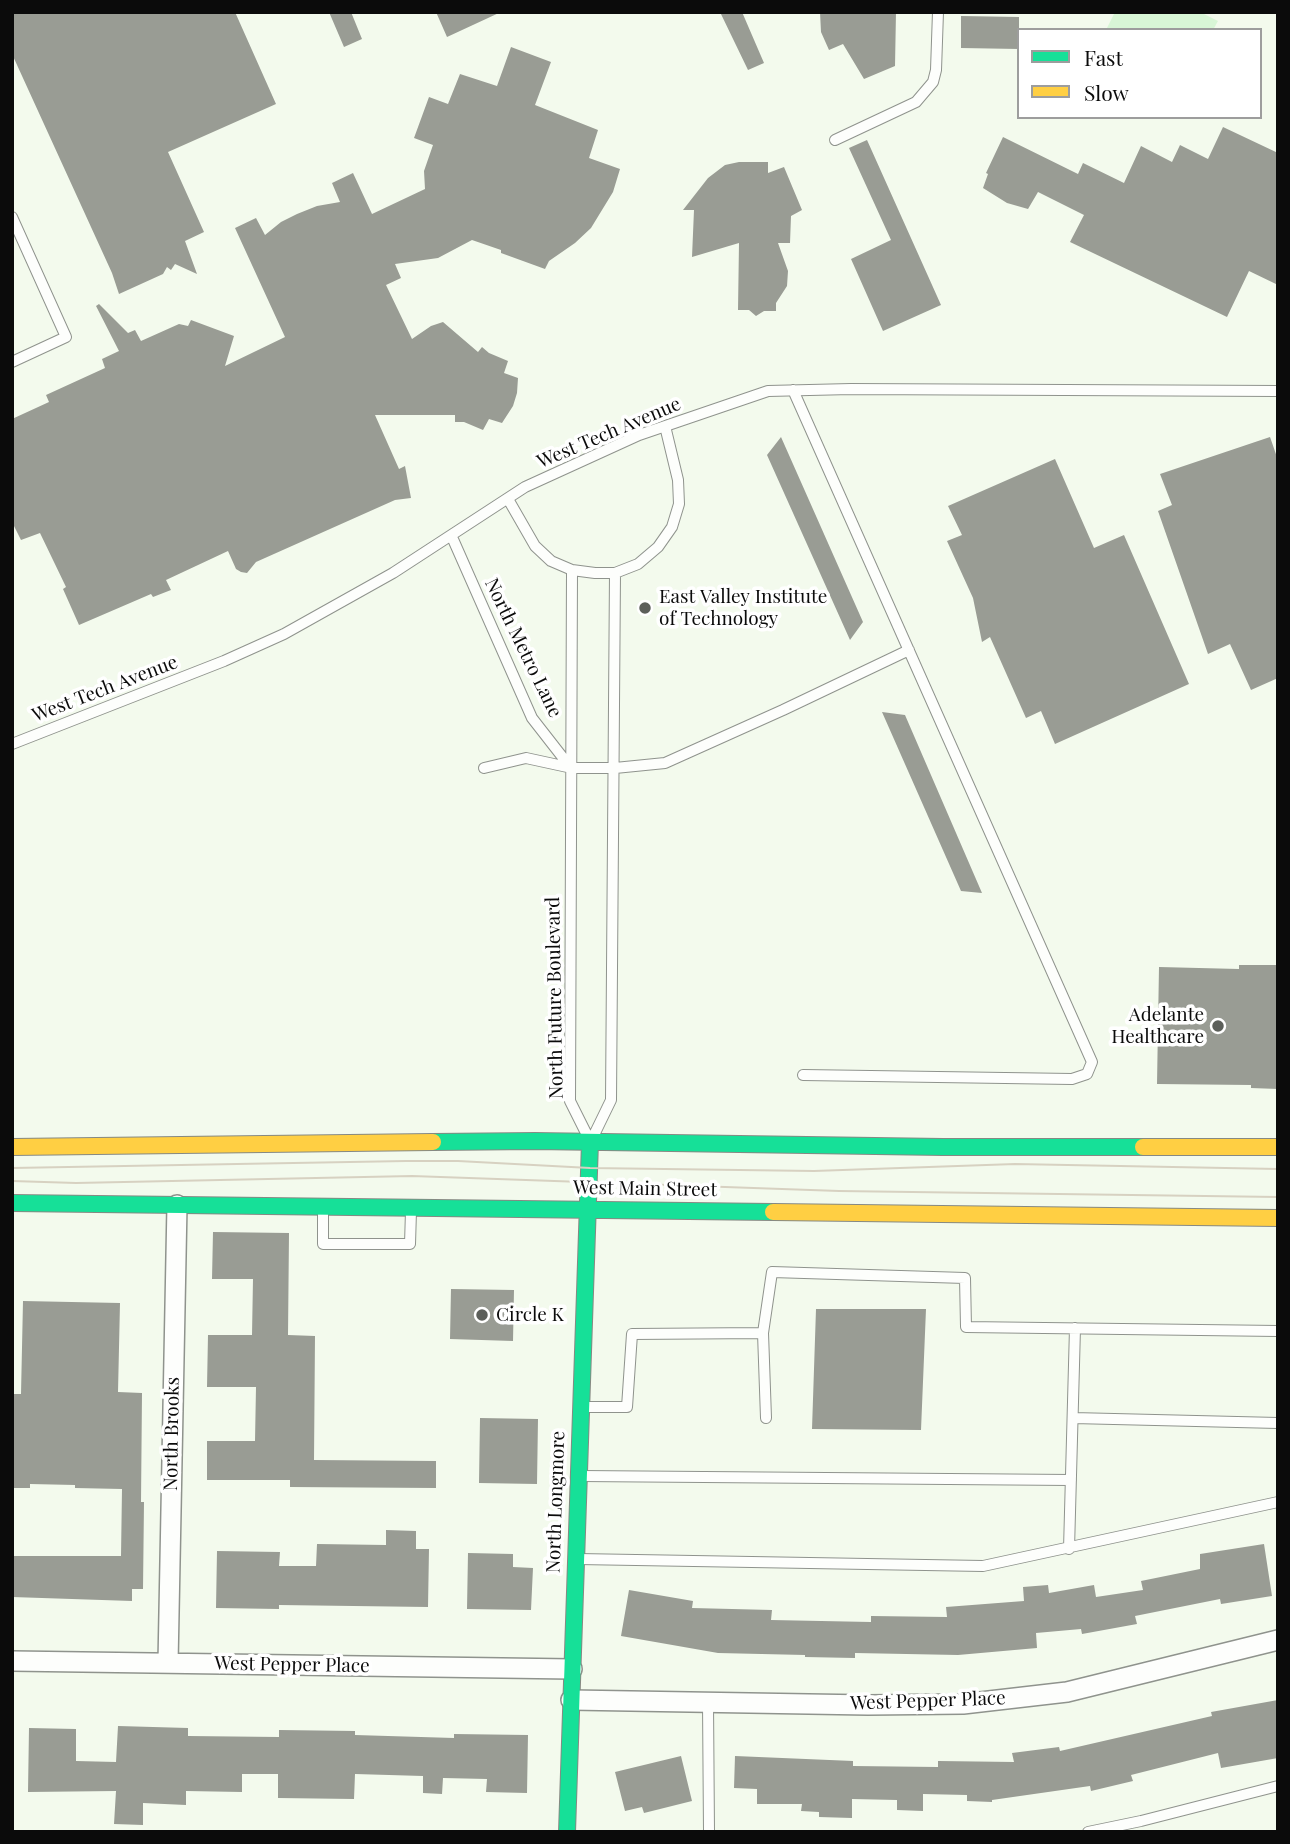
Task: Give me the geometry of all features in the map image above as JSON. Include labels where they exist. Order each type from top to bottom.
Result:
[{"type":"main road","points":[[12,1147],[536,1141],[943,1147],[1278,1147]]},
{"type":"main road","name":"West Main Street","points":[[590,1142],[590,1174]]},
{"type":"main road","name":"North Longmore","points":[[567,1832],[590,1174]]},
{"type":"main road","name":"West Main Street","points":[[12,1203],[1278,1218]]},
{"type":"street","name":"North Brooks","points":[[168,1663],[177,1205]]},
{"type":"street","name":"West Pepper Place","points":[[571,1700],[963,1704],[1068,1692],[1278,1640]]},
{"type":"street","name":"West Pepper Place","points":[[12,1661],[572,1669]]},
{"type":"lane","points":[[835,140],[916,102],[933,82],[938,12]]},
{"type":"lane","points":[[12,217],[66,337],[12,362]]},
{"type":"lane","points":[[793,390],[1091,1062],[1087,1074],[1072,1079],[803,1075]]},
{"type":"lane","name":"West Tech Avenue","points":[[12,744],[224,661],[284,634],[393,573],[525,487],[639,435],[768,391],[1278,391]]},
{"type":"lane","points":[[508,499],[535,546],[551,561],[572,570],[615,573],[638,564],[658,547],[672,527],[678,503],[678,480],[665,426]]},
{"type":"lane","name":"North Metro Lane","points":[[452,537],[532,718],[572,768]]},
{"type":"lane","name":"North Future Boulevard","points":[[572,570],[570,1101],[590,1142]]},
{"type":"lane","points":[[590,1142],[611,1100],[615,573]]},
{"type":"lane","points":[[484,768],[526,758],[572,768],[615,768],[665,763],[909,650]]},
{"type":"lane","points":[[323,1206],[323,1244],[411,1244],[411,1207]]},
{"type":"lane","points":[[766,1418],[763,1333],[772,1272],[965,1278],[966,1326],[1278,1331]]},
{"type":"lane","points":[[1069,1549],[1075,1328]]},
{"type":"lane","points":[[580,1407],[627,1407],[632,1334],[763,1333]]},
{"type":"lane","points":[[1073,1418],[1278,1423]]},
{"type":"lane","points":[[578,1476],[1071,1480]]},
{"type":"lane","points":[[576,1559],[983,1566],[1278,1502]]},
{"type":"lane","points":[[708,1703],[709,1832]]},
{"type":"lane","points":[[1088,1832],[1278,1786]]},
{"type":"green space","points":[[1115,12],[1200,12],[1218,21],[1214,28],[1107,28]]},
{"type":"building","points":[[12,12],[235,12],[276,104],[168,152],[204,232],[185,241],[197,274],[175,264],[171,270],[167,267],[163,274],[119,294],[112,273],[12,54]]},
{"type":"building","points":[[329,12],[351,12],[362,39],[344,47]]},
{"type":"building","points":[[436,12],[501,12],[447,37]]},
{"type":"building","points":[[720,12],[742,12],[764,63],[748,70]]},
{"type":"building","points":[[820,12],[896,12],[895,66],[864,79],[843,44],[829,50],[821,32]]},
{"type":"building","points":[[961,16],[1019,17],[1017,49],[961,48]]},
{"type":"building","points":[[511,47],[551,62],[535,105],[598,130],[589,158],[620,169],[613,192],[591,228],[549,261],[545,269],[472,240],[438,258],[395,264],[401,278],[386,285],[412,339],[431,326],[443,322],[478,352],[482,347],[508,361],[504,373],[518,378],[517,393],[513,406],[502,423],[489,419],[483,430],[464,422],[455,422],[455,415],[375,415],[399,469],[405,466],[411,498],[395,500],[256,562],[247,573],[236,569],[228,551],[166,580],[171,590],[153,597],[151,594],[79,625],[63,589],[66,587],[40,533],[21,540],[12,522],[12,419],[49,402],[46,395],[105,368],[102,359],[119,351],[96,306],[99,304],[128,333],[135,330],[141,341],[179,324],[188,326],[191,320],[234,336],[225,366],[285,337],[235,228],[256,218],[265,235],[297,214],[317,206],[340,202],[332,183],[353,173],[372,214],[425,189],[424,171],[433,145],[414,138],[429,97],[448,104],[460,74],[497,86]]},
{"type":"building","points":[[1223,127],[1278,153],[1278,285],[1249,271],[1227,317],[1070,242],[1084,215],[1038,192],[1028,209],[1007,203],[983,188],[988,174],[986,173],[1003,137],[1078,174],[1083,163],[1124,183],[1141,146],[1172,162],[1180,145],[1208,159]]},
{"type":"building","points":[[867,140],[941,305],[883,331],[851,259],[891,240],[849,148]]},
{"type":"building","points":[[768,162],[768,173],[784,167],[802,210],[791,216],[790,243],[778,243],[788,271],[787,286],[776,303],[776,311],[764,311],[756,316],[749,310],[738,310],[739,243],[692,257],[694,210],[683,210],[708,178],[725,165]]},
{"type":"building","points":[[781,437],[863,622],[850,640],[767,455]]},
{"type":"building","points":[[1270,437],[1278,460],[1278,678],[1251,690],[1230,644],[1208,654],[1158,511],[1172,505],[1160,474]]},
{"type":"building","points":[[1055,459],[1094,548],[1124,535],[1189,684],[1055,744],[1041,711],[1026,718],[990,637],[982,642],[973,598],[947,541],[962,535],[948,506]]},
{"type":"building","points":[[882,712],[905,715],[982,893],[961,891]]},
{"type":"building","name":"Adelante Healthcare","points":[[1239,965],[1278,965],[1278,1089],[1251,1088],[1251,1085],[1157,1084],[1159,967],[1239,969]]},
{"type":"building","points":[[213,1232],[289,1233],[288,1335],[315,1336],[314,1460],[436,1461],[436,1488],[290,1487],[290,1480],[207,1480],[207,1441],[255,1441],[256,1387],[207,1387],[208,1335],[252,1335],[253,1279],[212,1279]]},
{"type":"building","name":"Circle K","points":[[451,1289],[514,1290],[513,1341],[450,1339]]},
{"type":"building","points":[[23,1301],[120,1303],[118,1392],[142,1393],[143,1589],[132,1589],[132,1601],[12,1597],[12,1556],[121,1556],[122,1489],[30,1484],[30,1488],[12,1488],[12,1394],[21,1394]]},
{"type":"building","points":[[816,1309],[926,1309],[921,1430],[812,1429]]},
{"type":"building","points":[[480,1418],[538,1419],[537,1484],[479,1483]]},
{"type":"building","points":[[386,1530],[416,1531],[416,1549],[429,1549],[428,1607],[279,1605],[279,1609],[216,1608],[217,1551],[280,1552],[279,1566],[316,1566],[317,1544],[386,1545]]},
{"type":"building","points":[[1264,1544],[1272,1596],[1221,1604],[1220,1599],[1135,1616],[1137,1624],[1082,1634],[1081,1629],[1036,1633],[1037,1648],[958,1655],[855,1653],[855,1658],[805,1657],[718,1653],[621,1636],[629,1590],[693,1601],[692,1608],[772,1610],[771,1620],[871,1622],[871,1616],[947,1617],[946,1607],[1024,1601],[1023,1587],[1048,1585],[1049,1593],[1094,1585],[1096,1597],[1143,1590],[1141,1581],[1200,1569],[1200,1554]]},
{"type":"building","points":[[468,1553],[513,1554],[513,1567],[533,1568],[531,1610],[467,1609]]},
{"type":"building","points":[[1278,1700],[1278,1758],[1221,1768],[1218,1753],[1131,1775],[1133,1781],[1091,1791],[1090,1786],[992,1802],[967,1801],[967,1795],[923,1794],[923,1811],[897,1810],[897,1800],[852,1799],[852,1818],[819,1817],[819,1812],[801,1811],[802,1804],[757,1804],[757,1789],[734,1788],[735,1756],[853,1761],[853,1766],[938,1767],[938,1761],[1014,1762],[1012,1753],[1059,1747],[1060,1751],[1212,1716],[1211,1712]]},
{"type":"building","points":[[118,1726],[188,1728],[188,1736],[279,1737],[279,1730],[355,1731],[355,1735],[454,1738],[454,1734],[528,1735],[527,1793],[486,1792],[487,1779],[443,1778],[442,1794],[423,1793],[423,1776],[355,1774],[354,1799],[278,1798],[278,1774],[242,1774],[242,1792],[186,1791],[186,1805],[143,1803],[143,1825],[114,1824],[116,1791],[28,1792],[29,1728],[76,1729],[76,1761],[116,1762]]},
{"type":"building","points":[[681,1756],[692,1801],[644,1813],[642,1807],[625,1811],[615,1772]]},
{"type":"tram line","points":[[12,1168],[458,1161],[590,1168],[814,1171],[1015,1164],[1278,1169]]},
{"type":"tram line","points":[[12,1181],[76,1183],[412,1176],[839,1191],[1278,1197]]},
{"type":"traffic: fast","points":[[433,1142],[1143,1147]]},
{"type":"traffic: fast","points":[[567,1832],[590,1142]]},
{"type":"traffic: fast","points":[[12,1203],[773,1212]]},
{"type":"traffic: slow","points":[[12,1147],[433,1142]]},
{"type":"traffic: slow","points":[[1143,1147],[1278,1147]]},
{"type":"traffic: slow","points":[[773,1212],[1278,1218]]},
{"type":"place","name":"East Valley Institute of Technology","points":[[645,608]]},
{"type":"place","name":"Adelante Healthcare","points":[[1218,1026]]},
{"type":"place","name":"Circle K","points":[[482,1315]]}]
